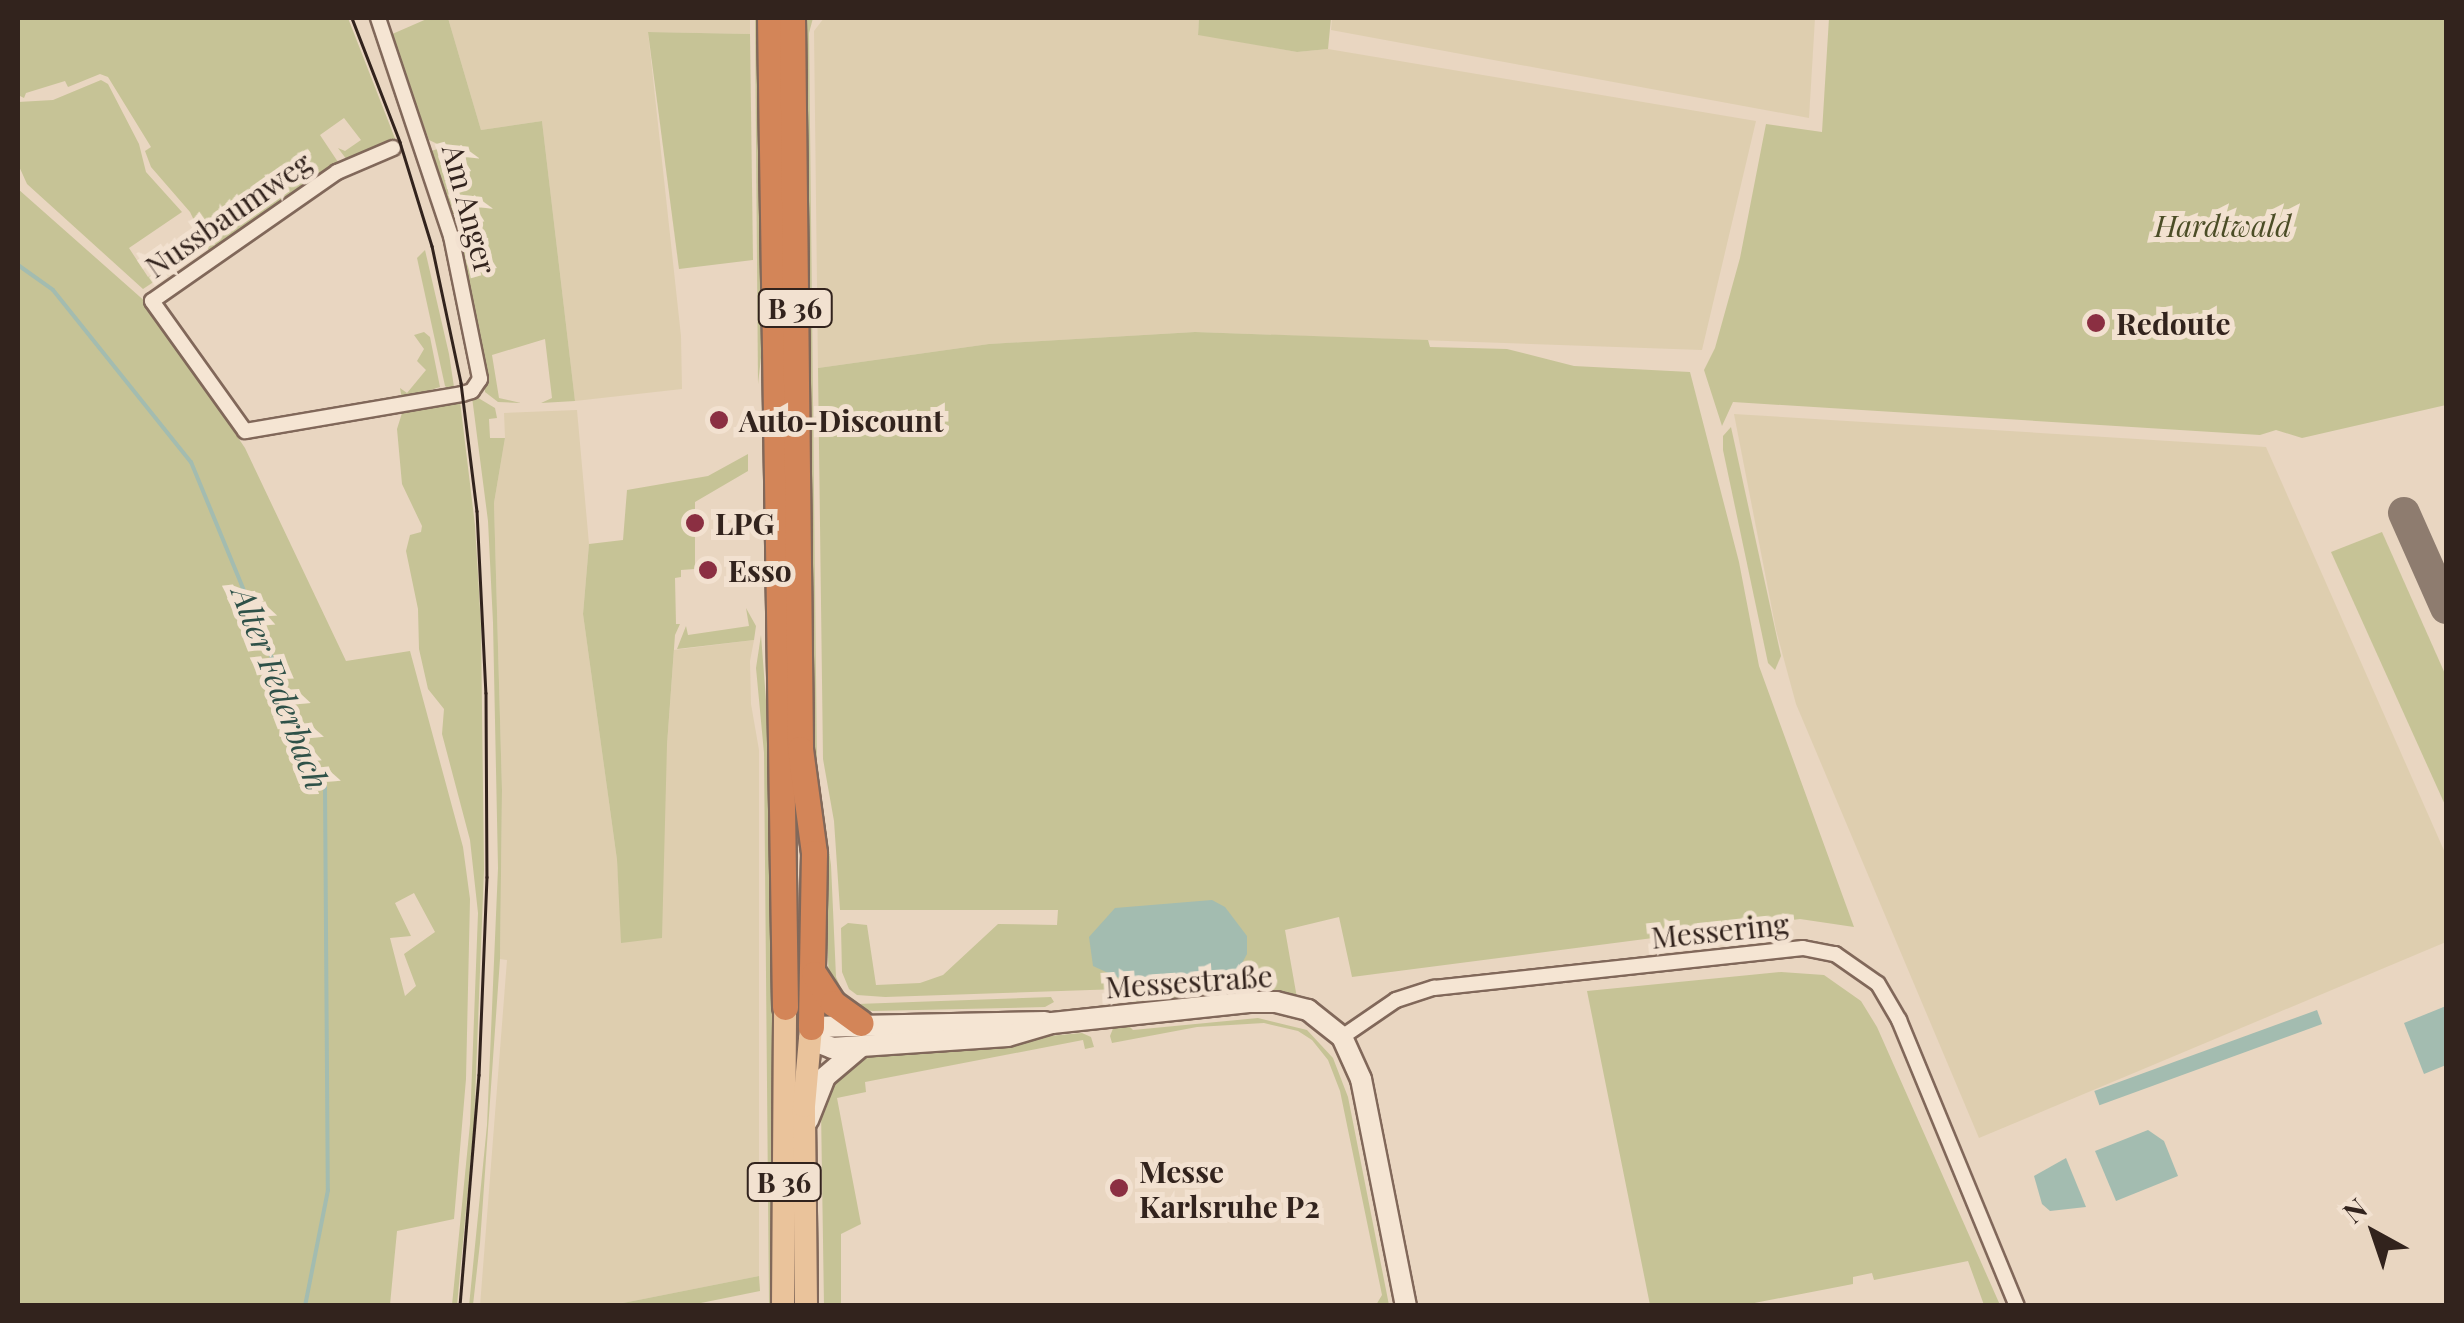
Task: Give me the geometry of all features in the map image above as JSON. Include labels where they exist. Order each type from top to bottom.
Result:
[{"type":"highway","name":"B 36","points":[[770,18],[785,1007]]},
{"type":"highway","name":"B 36","points":[[792,18],[800,749],[814,853],[814,974],[806,1032]]},
{"type":"highway","points":[[814,974],[862,1035]]},
{"type":"main road","points":[[784,1059],[806,1032],[785,1007]]},
{"type":"main road","name":"B 36","points":[[784,1306],[785,1007]]},
{"type":"main road","name":"B 36","points":[[806,1032],[806,1306]]},
{"type":"street","name":"Am Anger","points":[[378,18],[451,236],[478,355],[476,387],[444,398]]},
{"type":"street","name":"Nussbaumweg","points":[[393,148],[337,172],[152,301],[245,431],[444,398]]},
{"type":"street","name":"Messering","points":[[1342,1038],[1396,1000],[1434,988],[1802,948],[1835,954],[1878,984],[1899,1020],[2017,1306]]},
{"type":"street","name":"Messestraße","points":[[806,1032],[862,1035],[1023,1019],[1052,1023],[1276,1002],[1308,1010],[1342,1038],[1361,1078],[1406,1306]]},
{"type":"street","points":[[804,1131],[825,1077],[862,1035]]},
{"type":"shaded area","points":[[448,18],[750,18],[750,34],[648,32],[681,336],[682,389],[575,401],[542,121],[481,130]]},
{"type":"shaded area","points":[[824,18],[1199,18],[1198,34],[1297,52],[1328,49],[1756,121],[1702,350],[1195,332],[989,344],[818,368],[814,31]]},
{"type":"shaded area","points":[[1332,18],[1815,18],[1809,118],[1331,30]]},
{"type":"shaded area","points":[[577,410],[589,544],[583,614],[617,860],[622,942],[667,745],[674,650],[754,640],[750,661],[751,704],[759,750],[759,1276],[613,1305],[480,1306],[507,960],[500,959],[502,790],[494,503],[505,438],[504,413]]},
{"type":"shaded area","points":[[1734,414],[2266,447],[2446,855],[2446,942],[1979,1138],[1796,704],[1776,630]]},
{"type":"shaded area","points":[[1212,900],[1225,907],[1247,936],[1247,954],[1234,978],[1221,985],[1147,991],[1093,966],[1089,937],[1115,908]]},
{"type":"shaded area","points":[[2446,1006],[2446,1065],[2424,1074],[2404,1023]]},
{"type":"shaded area","points":[[2317,1010],[2322,1024],[2099,1105],[2094,1091]]},
{"type":"shaded area","points":[[2148,1130],[2164,1141],[2178,1176],[2116,1201],[2095,1151]]},
{"type":"shaded area","points":[[2066,1158],[2086,1207],[2050,1211],[2042,1204],[2034,1176]]},
{"type":"green space","points":[[18,18],[348,18],[396,141],[347,160],[338,148],[345,151],[361,140],[344,118],[320,135],[340,165],[210,253],[190,212],[151,167],[145,151],[151,147],[108,77],[100,74],[68,87],[65,81],[26,93],[24,98],[18,95]]},
{"type":"green space","points":[[429,18],[448,18],[481,130],[542,121],[575,401],[541,403],[552,398],[545,339],[492,355],[499,398],[521,403],[498,402],[485,392],[484,360],[462,256],[431,151],[444,147],[429,140],[390,35]]},
{"type":"green space","points":[[755,18],[763,18],[766,313],[758,384]]},
{"type":"green space","points":[[803,18],[813,18],[809,33],[817,764],[831,865],[836,977],[845,997],[857,1004],[1051,997],[1054,1002],[1045,1007],[873,1011],[858,1009],[829,984],[824,845],[811,728]]},
{"type":"green space","points":[[1199,18],[1331,18],[1328,49],[1297,52],[1198,35]]},
{"type":"green space","name":"Hardtwald","points":[[1829,18],[2446,18],[2446,405],[2302,438],[2276,430],[2260,435],[1733,402],[1722,426],[1704,370],[1715,348],[1740,258],[1766,124],[1822,132]]},
{"type":"green space","points":[[648,32],[750,34],[753,260],[679,269]]},
{"type":"green space","points":[[101,80],[108,84],[139,144],[146,172],[182,212],[129,248],[148,277],[154,273],[158,279],[143,289],[27,184],[18,164],[18,102],[53,100]]},
{"type":"green space","points":[[18,189],[148,304],[245,448],[346,661],[410,651],[463,847],[470,899],[466,1079],[454,1219],[397,1231],[390,1305],[18,1305]],"holes":[[[414,893],[435,932],[404,954],[416,986],[405,996],[390,938],[411,936],[395,903]]]},
{"type":"green space","points":[[425,250],[449,354],[454,387],[450,389],[445,386],[417,258]]},
{"type":"green space","points":[[424,332],[430,337],[440,387],[402,399],[400,388],[407,393],[426,370],[417,361],[424,349],[414,335]]},
{"type":"green space","points":[[1195,332],[1428,340],[1430,347],[1507,349],[1574,366],[1690,372],[1739,562],[1759,666],[1854,927],[1800,919],[1352,977],[1339,917],[1285,930],[1297,998],[1135,1007],[1131,994],[1120,989],[885,997],[857,995],[849,989],[842,972],[841,928],[848,923],[867,925],[876,985],[920,983],[943,975],[998,924],[1057,925],[1058,910],[840,910],[834,821],[823,759],[818,368],[989,344]]},
{"type":"green space","points":[[472,397],[495,408],[497,418],[489,419],[490,438],[505,438],[494,503],[502,790],[500,959],[480,1243],[473,1305],[469,1306],[487,1125],[498,868],[493,623],[488,521]]},
{"type":"green space","points":[[460,401],[475,525],[481,626],[484,870],[474,1125],[457,1305],[452,1305],[470,1124],[478,913],[470,840],[442,734],[444,709],[428,689],[419,649],[418,609],[406,551],[410,535],[421,532],[422,526],[402,484],[397,429],[402,413]]},
{"type":"green space","points":[[1731,427],[1781,656],[1775,670],[1768,663],[1723,450],[1723,436]]},
{"type":"green space","points":[[748,454],[748,471],[695,502],[695,569],[681,570],[681,577],[675,578],[676,624],[680,624],[675,635],[667,745],[662,938],[621,943],[617,860],[583,614],[589,544],[623,540],[627,490],[708,476]]},
{"type":"green space","points":[[2382,532],[2446,676],[2446,807],[2331,552]]},
{"type":"green space","points":[[746,608],[756,626],[754,640],[677,649],[686,626],[688,635],[749,626]]},
{"type":"green space","points":[[761,635],[770,753],[776,1306],[769,1305],[764,753],[756,668]]},
{"type":"green space","points":[[1781,972],[1824,975],[1861,1001],[1877,1027],[2000,1305],[1984,1305],[1968,1261],[1874,1280],[1872,1273],[1853,1277],[1853,1284],[1744,1305],[1650,1305],[1587,991]]},
{"type":"green space","points":[[1258,1018],[1307,1030],[1333,1058],[1348,1097],[1389,1305],[1376,1305],[1382,1295],[1340,1091],[1328,1060],[1312,1040],[1298,1031],[1264,1023],[1197,1027],[1112,1043],[1110,1036],[1114,1026],[1125,1022],[1133,1030]]},
{"type":"green space","points":[[1082,1033],[1091,1037],[1094,1047],[1085,1049],[1083,1040],[865,1082],[866,1092],[837,1098],[861,1224],[841,1234],[841,1305],[824,1306],[821,1110],[828,1085],[853,1059],[874,1052]]},
{"type":"green space","points":[[759,1276],[760,1291],[691,1305],[613,1305]]},
{"type":"waterway","name":"Alter Federbach","points":[[18,265],[53,290],[191,462],[325,787],[328,1190],[305,1306]]},
{"type":"taxiway","points":[[2404,513],[2446,608]]},
{"type":"tram line","points":[[352,18],[400,142],[432,246],[461,383],[477,511],[486,693],[487,877],[479,1075],[460,1306]]},
{"type":"place","name":"Redoute","points":[[2096,323]]},
{"type":"place","name":"Auto-Discount","points":[[719,420]]},
{"type":"place","name":"LPG","points":[[695,523]]},
{"type":"place","name":"Esso","points":[[708,570]]},
{"type":"place","name":"Messe Karlsruhe P2","points":[[1119,1188]]}]
